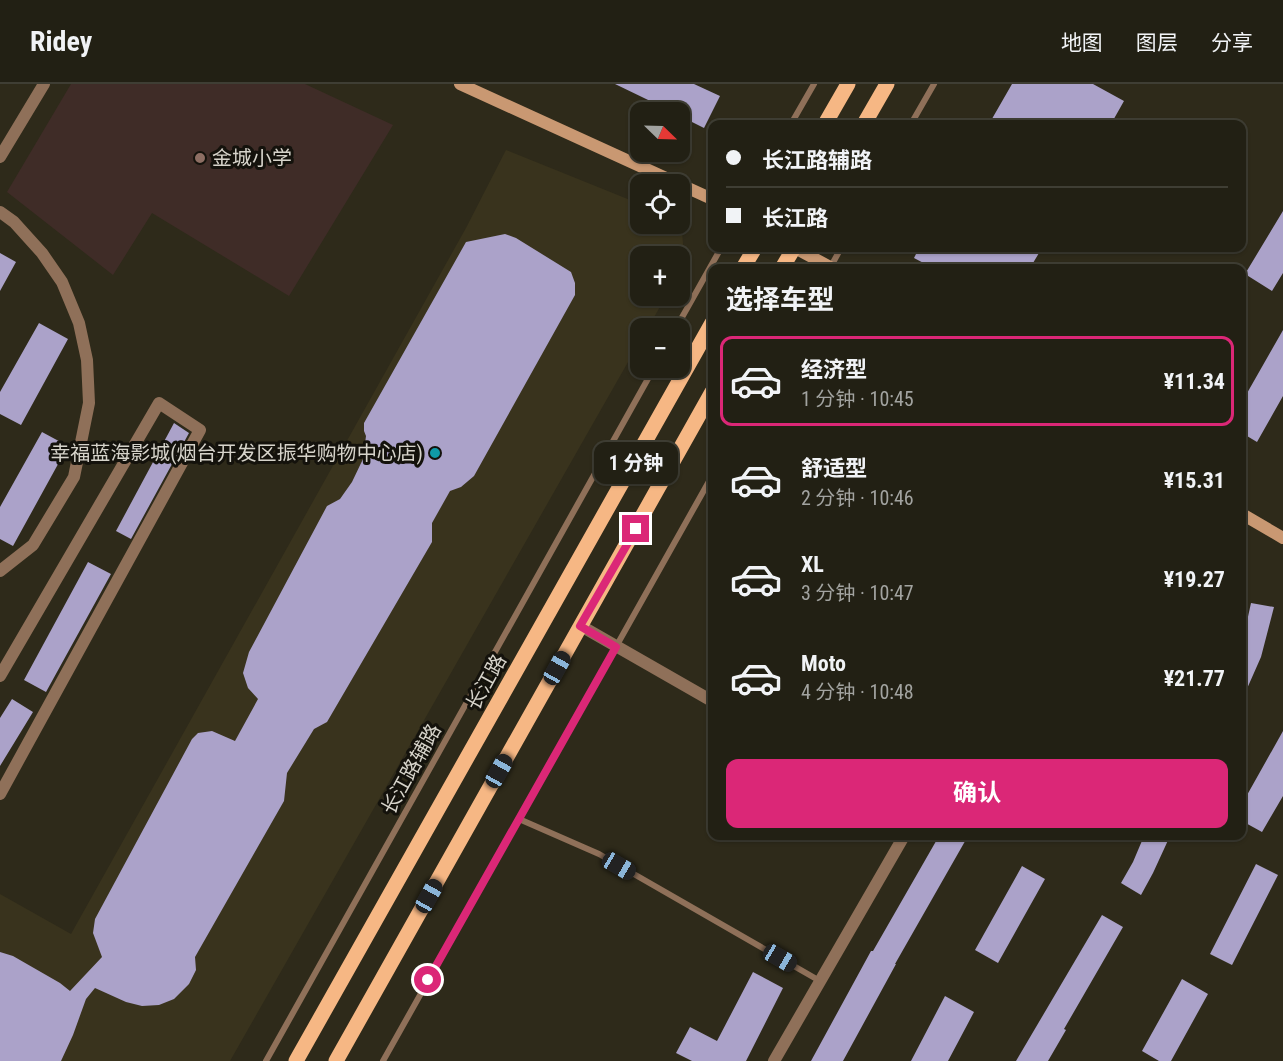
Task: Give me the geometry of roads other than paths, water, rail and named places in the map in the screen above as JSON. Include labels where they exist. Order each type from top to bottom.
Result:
[{"type":"main road","points":[[827,120],[848,84]]},
{"type":"main road","points":[[866,120],[887,84]]},
{"type":"main road","name":"长江路","points":[[296,1061],[708,330]]},
{"type":"main road","points":[[336,1061],[708,399]]},
{"type":"street","points":[[0,157],[44,84]]},
{"type":"street","points":[[460,84],[708,197]]},
{"type":"street","points":[[0,212],[14,222],[35,245],[62,282],[79,322],[87,360],[89,403],[74,477],[33,544],[0,571]]},
{"type":"street","points":[[802,252],[823,264]]},
{"type":"street","points":[[0,676],[159,403],[201,430],[0,794]]},
{"type":"street","points":[[1246,515],[1283,538]]},
{"type":"street","points":[[580,626],[708,699]]},
{"type":"street","points":[[774,1061],[902,840]]},
{"type":"lane","points":[[793,120],[814,84]]},
{"type":"lane","points":[[913,120],[934,84]]},
{"type":"lane","points":[[682,318],[708,271]]},
{"type":"lane","name":"长江路辅路","points":[[266,1061],[648,378]]},
{"type":"lane","points":[[383,1061],[708,483]]},
{"type":"lane","points":[[519,819],[599,854],[820,981]]},
{"type":"place","name":"金城小学","points":[[200,158]]},
{"type":"place","name":"幸福蓝海影城(烟台开发区振华购物中心店)","points":[[435,453]]}]
